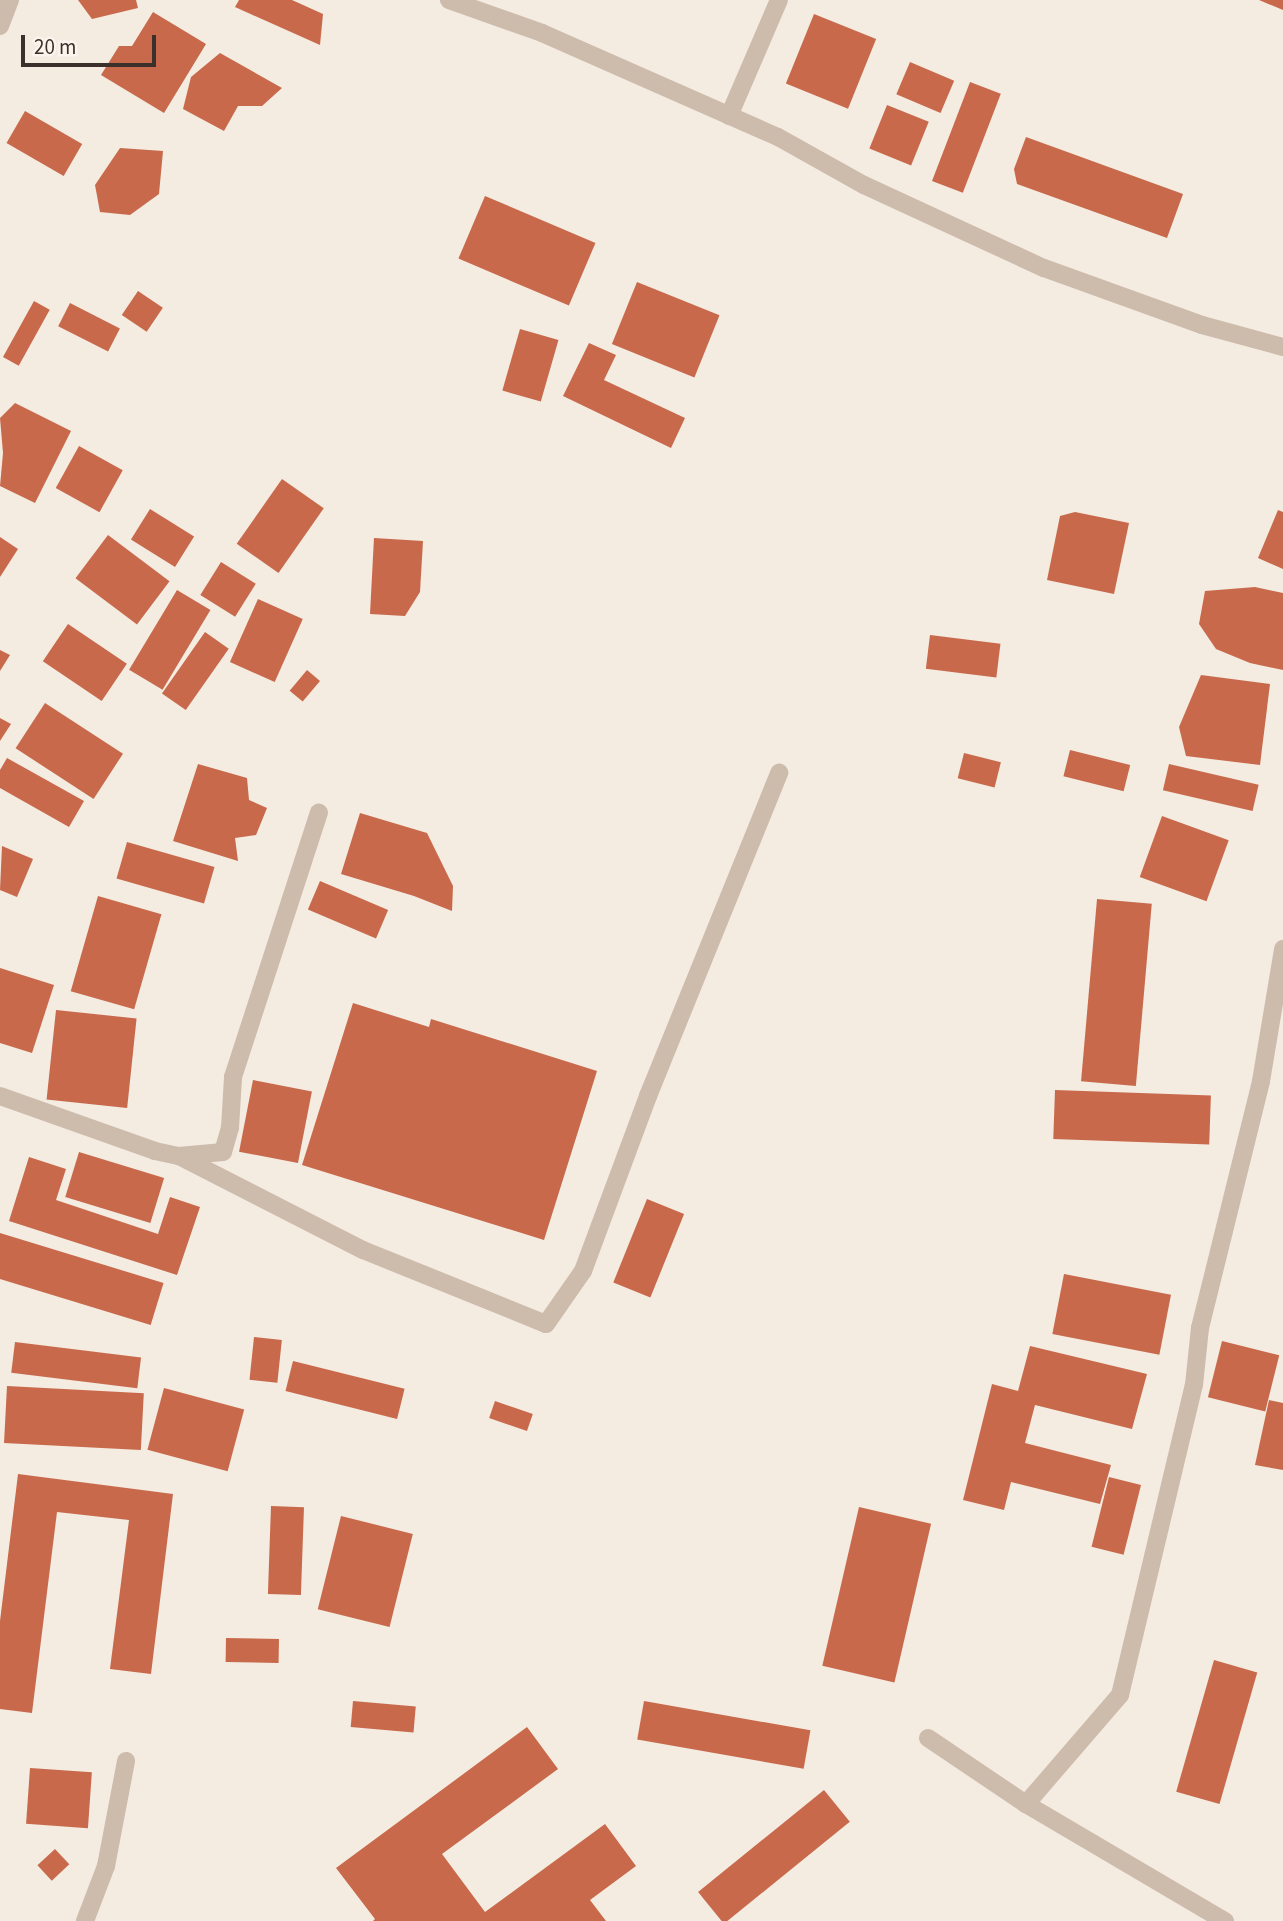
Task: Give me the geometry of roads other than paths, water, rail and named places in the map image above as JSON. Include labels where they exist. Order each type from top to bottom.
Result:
[{"type":"street","points":[[0,26],[10,0]]},
{"type":"street","points":[[449,0],[542,33],[778,137],[864,185],[1044,268],[1202,325],[1283,347]]},
{"type":"street","points":[[729,116],[779,0]]},
{"type":"street","points":[[0,1096],[155,1151],[179,1156],[363,1250],[546,1324],[583,1271],[648,1096],[779,772]]},
{"type":"street","points":[[179,1156],[223,1152],[230,1128],[233,1077],[319,813]]},
{"type":"street","points":[[1026,1804],[1120,1695],[1191,1398],[1200,1328],[1261,1081],[1283,949]]},
{"type":"street","points":[[928,1738],[1026,1804],[1225,1921]]},
{"type":"street","points":[[85,1921],[106,1866],[126,1761]]}]
